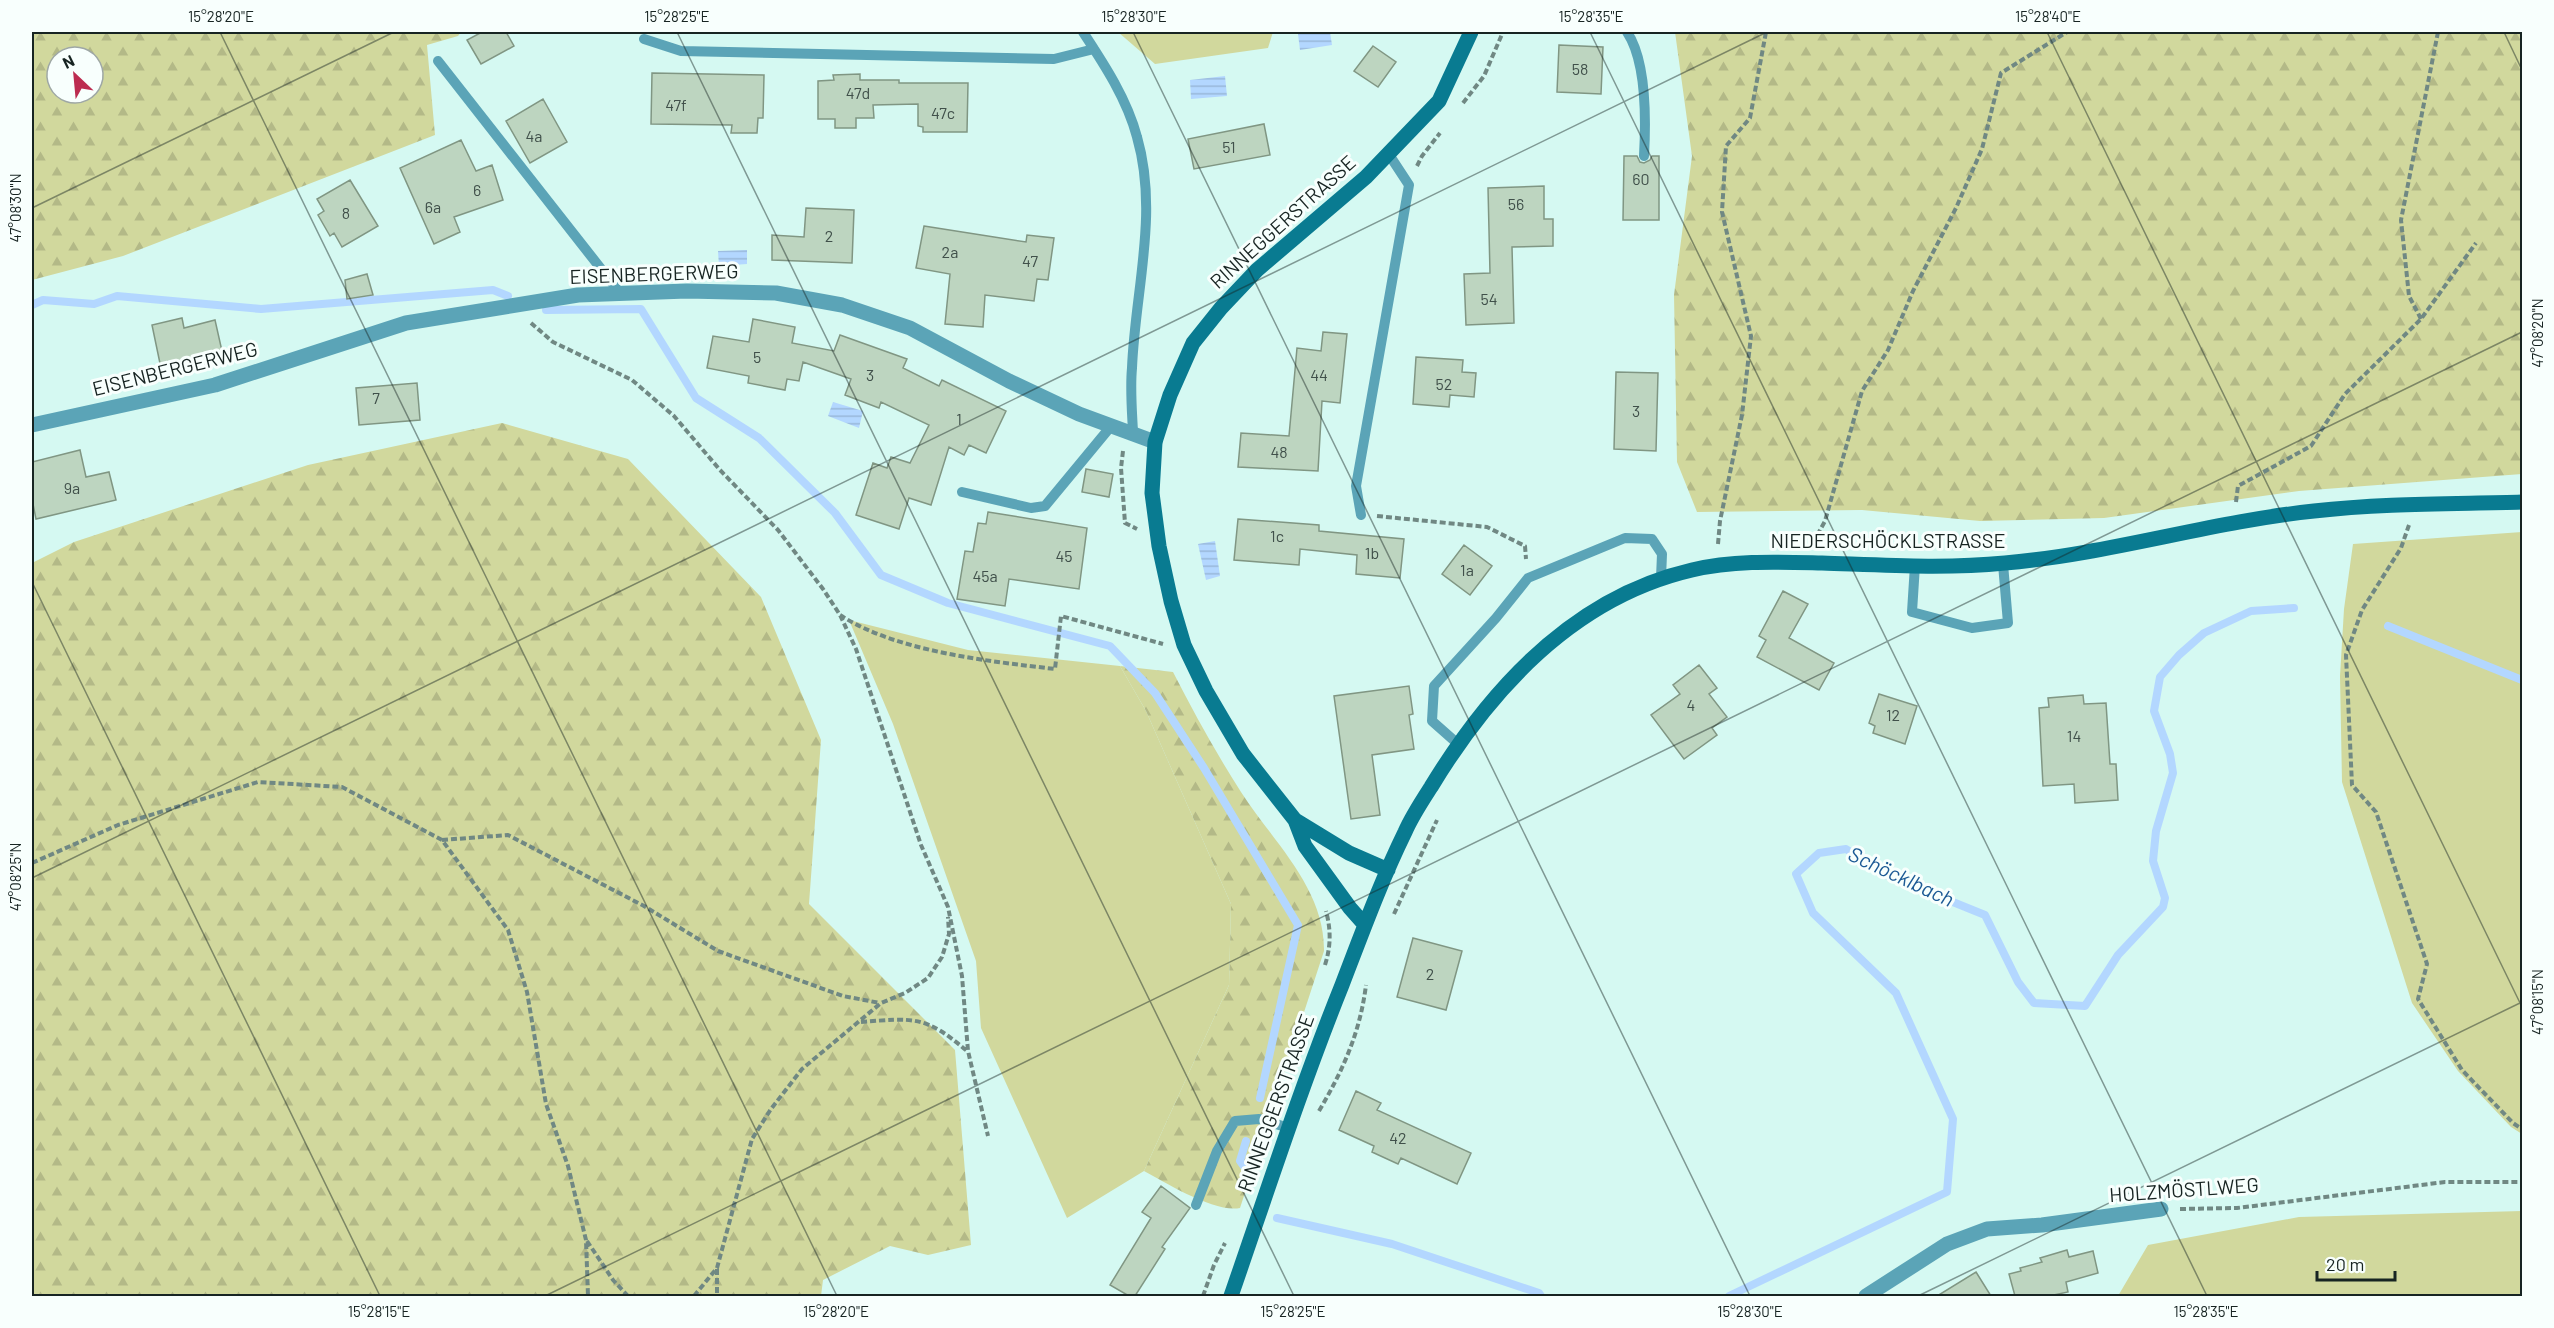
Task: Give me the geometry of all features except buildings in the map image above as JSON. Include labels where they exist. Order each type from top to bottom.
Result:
[{"type":"main road","name":"RINNEGGERSTRASSE","points":[[1365,925],[1305,846],[1295,820],[1243,754],[1206,691],[1184,645],[1171,601],[1159,546],[1152,493],[1155,442],[1170,394],[1193,343],[1221,308],[1257,270],[1365,177],[1439,101],[1471,32]]},
{"type":"main road","name":"NIEDERSCHÖCKLSTRASSE","points":[[1388,870],[1406,828],[1458,744],[1526,663],[1560,633],[1617,598],[1661,578],[1717,566],[1765,562],[2003,564],[2066,556],[2313,511],[2416,504],[2523,502]]},
{"type":"main road","name":"RINNEGGERSTRASSE","points":[[1231,1296],[1322,1036],[1388,870],[1348,853],[1295,820]]},
{"type":"street","name":"EISENBERGERWEG","points":[[32,425],[215,385],[406,323],[578,295],[776,293],[842,305],[910,328],[1009,381],[1078,414],[1155,442]]},
{"type":"street","name":"HOLZMÖSTLWEG","points":[[1866,1296],[1947,1244],[1987,1229],[2042,1225],[2161,1209]]},
{"type":"lane","points":[[962,492],[1031,508],[1045,506],[1123,429],[1145,246],[1147,198],[1137,136],[1114,80],[1083,32]]},
{"type":"lane","points":[[1627,32],[1634,43],[1647,112],[1644,156]]},
{"type":"lane","points":[[644,39],[681,51],[1054,59],[1094,49]]},
{"type":"lane","points":[[438,61],[620,293]]},
{"type":"lane","points":[[1361,515],[1356,486],[1409,185],[1388,153]]},
{"type":"lane","points":[[1458,744],[1432,722],[1434,686],[1496,618],[1528,578],[1625,538],[1652,539],[1662,554],[1661,578]]},
{"type":"lane","points":[[1915,565],[1912,612],[1972,628],[2008,623],[2003,564]]},
{"type":"lane","points":[[1196,1205],[1217,1151],[1235,1121],[1259,1119],[1289,1128]]},
{"type":"path","points":[[1717,566],[1720,521],[1742,415],[1751,336],[1722,212],[1726,146],[1750,118],[1766,32]]},
{"type":"path","points":[[1803,562],[1825,521],[1862,391],[1888,350],[1913,291],[1956,208],[1982,149],[2001,73],[2067,32]]},
{"type":"path","points":[[2421,319],[2409,296],[2401,220],[2438,32]]},
{"type":"path","points":[[2234,524],[2238,486],[2312,446],[2345,394],[2421,319],[2476,243]]},
{"type":"path","points":[[520,304],[532,326],[553,342],[632,380],[674,416],[720,470],[778,530],[824,589],[840,615],[856,649],[921,845],[948,907],[962,976],[968,1051],[988,1136]]},
{"type":"path","points":[[1123,429],[1122,468],[1125,523],[1137,529],[1138,539]]},
{"type":"path","points":[[1361,515],[1487,527],[1525,546],[1528,578]]},
{"type":"path","points":[[2398,524],[2409,523],[2401,548],[2362,610],[2346,655],[2352,785],[2376,812],[2427,964],[2418,999],[2462,1070],[2513,1124],[2523,1129]]},
{"type":"path","points":[[840,615],[862,630],[933,650],[992,662],[1055,669],[1061,616],[1166,644],[1162,634]]},
{"type":"path","points":[[32,863],[118,825],[258,782],[342,787],[442,840],[508,930],[527,992],[546,1104],[568,1166],[586,1240],[588,1296]]},
{"type":"path","points":[[1392,919],[1442,810]]},
{"type":"path","points":[[442,840],[508,835],[644,906],[718,951],[843,996],[881,1003]]},
{"type":"path","points":[[1321,903],[1331,929],[1329,952],[1322,974]]},
{"type":"path","points":[[717,1296],[717,1268],[752,1139],[802,1069],[881,1003],[905,993],[928,978],[942,957],[948,934],[948,907]]},
{"type":"path","points":[[1315,1117],[1339,1078],[1354,1040],[1362,1016],[1369,975]]},
{"type":"path","points":[[861,1022],[912,1018],[943,1030],[968,1051]]},
{"type":"path","name":"HOLZMÖSTLWEG","points":[[2161,1209],[2237,1208],[2445,1182],[2523,1182]]},
{"type":"path","points":[[586,1240],[613,1280],[628,1296]]},
{"type":"path","points":[[694,1296],[717,1268]]},
{"type":"green space","points":[[32,32],[461,32],[458,36],[427,45],[435,135],[123,256],[32,280]]},
{"type":"green space","points":[[1118,32],[1273,32],[1268,48],[1155,64]]},
{"type":"green space","points":[[1675,32],[2522,32],[2522,474],[2299,491],[2104,518],[1980,521],[1862,510],[1697,512],[1677,462],[1674,295],[1692,156]]},
{"type":"green space","points":[[502,423],[628,459],[761,597],[821,740],[809,904],[955,1050],[971,1245],[928,1255],[890,1246],[823,1280],[821,1296],[32,1296],[32,563],[74,542],[308,465]]},
{"type":"green space","points":[[2522,532],[2522,1134],[2511,1127],[2458,1071],[2412,1003],[2342,782],[2340,676],[2344,609],[2353,544]]},
{"type":"green space","points":[[849,620],[968,650],[1120,666],[1146,711],[1231,904],[1229,985],[1144,1171],[1067,1218],[981,1028],[976,961],[893,724]]},
{"type":"green space","points":[[1120,666],[1173,672],[1232,777],[1307,886],[1322,928],[1324,951],[1240,1208],[1204,1202],[1144,1171],[1229,985],[1231,904],[1146,711]]},
{"type":"green space","points":[[2522,1211],[2522,1296],[2118,1296],[2148,1245],[2299,1217]]},
{"type":"water","points":[[1330,32],[1332,45],[1300,50],[1298,34]]},
{"type":"water","points":[[1225,76],[1227,96],[1191,99],[1190,80]]},
{"type":"water","points":[[747,250],[747,264],[719,266],[718,251]]},
{"type":"water","points":[[833,402],[863,411],[859,428],[828,416]]},
{"type":"water","points":[[1215,541],[1220,576],[1206,580],[1198,544]]},
{"type":"waterway","points":[[32,305],[43,300],[94,304],[117,296],[261,309],[493,290],[508,296]]},
{"type":"waterway","points":[[546,310],[641,309],[696,398],[759,438],[835,513],[881,575],[948,603],[1110,646],[1155,693],[1204,768],[1298,925],[1260,1098]]},
{"type":"waterway","name":"Schöcklbach","points":[[1729,1296],[1947,1192],[1953,1119],[1896,993],[1813,913],[1796,874],[1819,853],[1846,849],[1886,875],[1985,915],[2018,982],[2034,1003],[2085,1006],[2118,955],[2163,907],[2165,898],[2153,861],[2156,831],[2173,773],[2170,754],[2154,711],[2160,677],[2179,655],[2204,633],[2251,611],[2294,608]]},
{"type":"waterway","name":"Schöcklbach","points":[[2388,626],[2522,680]]},
{"type":"waterway","points":[[1245,1168],[1240,1161],[1246,1141]]},
{"type":"waterway","points":[[1277,1218],[1392,1244],[1539,1293],[1541,1296]]}]
